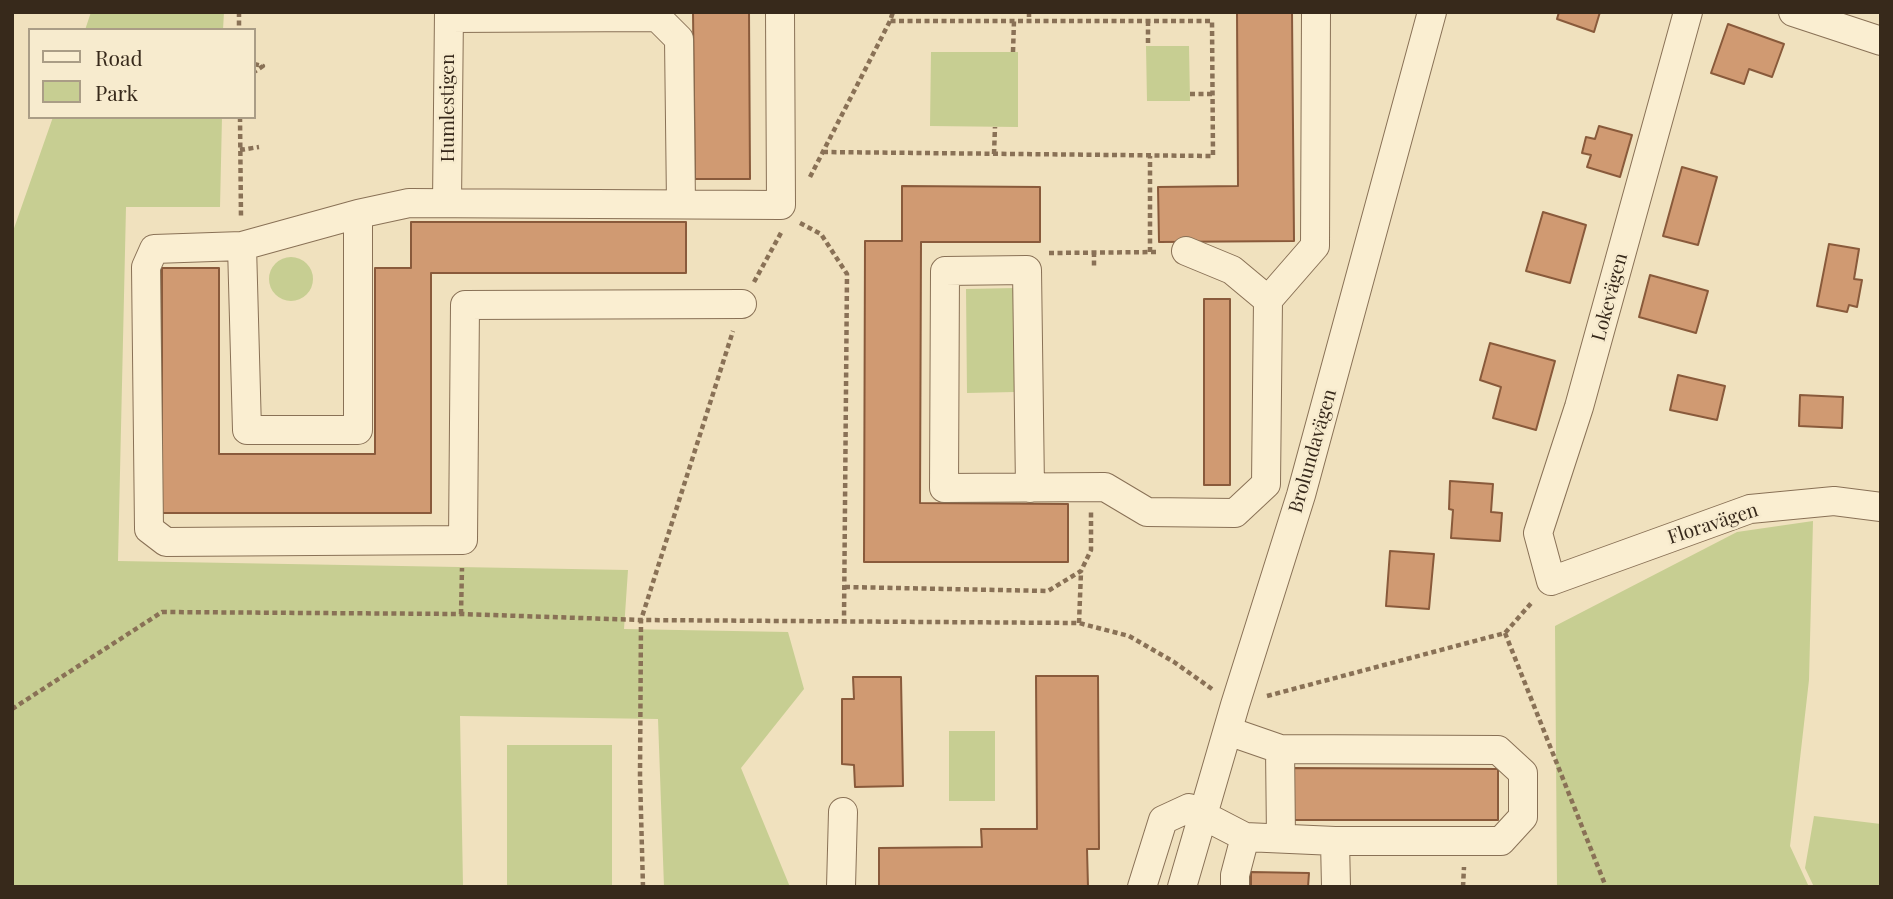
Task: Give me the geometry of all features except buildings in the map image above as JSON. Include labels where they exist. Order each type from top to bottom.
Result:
[{"type":"street","points":[[742,304],[465,305],[463,540],[166,542],[149,529],[146,267],[154,249],[242,246],[358,214],[410,203],[781,205],[780,12]]},
{"type":"street","points":[[1030,488],[1027,270],[945,271],[944,488],[1030,488],[1105,487],[1147,512],[1235,513],[1266,484],[1268,300],[1315,246],[1316,12]]},
{"type":"street","name":"Brolundavägen","points":[[1182,887],[1231,718],[1301,495],[1432,12]]},
{"type":"street","name":"Lokevägen","points":[[1550,581],[1538,533],[1579,407],[1688,12]]},
{"type":"street","points":[[1793,12],[1881,41]]},
{"type":"street","points":[[449,15],[657,17],[679,39],[681,204]]},
{"type":"street","name":"Humlestigen","points":[[447,203],[449,15]]},
{"type":"street","points":[[242,246],[247,430],[358,430],[358,214]]},
{"type":"street","points":[[1186,251],[1232,270],[1268,300]]},
{"type":"street","points":[[1266,484],[1301,495]]},
{"type":"street","name":"Floravägen","points":[[1550,581],[1750,509],[1834,500],[1881,508]]},
{"type":"street","points":[[1142,887],[1163,820],[1189,808],[1245,837],[1335,841],[1501,841],[1523,817],[1523,773],[1498,750],[1280,749],[1231,718]]},
{"type":"street","points":[[1280,749],[1281,838]]},
{"type":"street","points":[[842,887],[843,812]]},
{"type":"street","points":[[1235,887],[1235,875],[1245,837]]},
{"type":"street","points":[[1335,841],[1336,887]]},
{"type":"path","points":[[806,185],[893,12]]},
{"type":"path","points":[[1029,12],[1029,21]]},
{"type":"path","points":[[823,152],[1213,156],[1212,21],[890,21]]},
{"type":"path","points":[[1013,52],[1014,21]]},
{"type":"path","points":[[1148,21],[1148,47]]},
{"type":"path","points":[[1190,94],[1213,94]]},
{"type":"path","points":[[240,119],[242,246]]},
{"type":"path","points":[[994,154],[995,127]]},
{"type":"path","points":[[240,150],[259,146]]},
{"type":"path","points":[[1150,156],[1150,252]]},
{"type":"path","points":[[790,218],[821,234],[847,274],[844,620]]},
{"type":"path","points":[[643,887],[640,776],[641,620],[742,304],[784,228]]},
{"type":"path","points":[[1017,270],[1032,253],[1186,251]]},
{"type":"path","points":[[1094,252],[1094,268]]},
{"type":"path","points":[[1079,624],[1082,571],[1091,550],[1090,487]]},
{"type":"path","points":[[461,614],[463,540]]},
{"type":"path","points":[[845,587],[1048,591],[1082,571]]},
{"type":"path","points":[[12,709],[162,612],[461,614],[641,620],[1079,624],[1129,636],[1174,662],[1231,718],[1505,633],[1550,581]]},
{"type":"path","points":[[1505,633],[1606,887]]},
{"type":"green space","points":[[91,12],[224,12],[223,28],[86,28]]},
{"type":"green space","points":[[1146,46],[1189,46],[1190,101],[1147,101]]},
{"type":"green space","points":[[931,52],[1018,52],[1018,127],[930,126]]},
{"type":"green space","points":[[52,119],[222,119],[220,207],[126,207],[118,561],[628,570],[624,629],[788,632],[804,689],[741,768],[790,887],[664,887],[658,719],[460,716],[463,887],[12,887],[12,234]]},
{"type":"green space","points":[[291,257],[306,264],[313,279],[306,294],[291,301],[276,294],[269,279],[276,264]]},
{"type":"green space","points":[[1015,288],[1015,392],[967,393],[966,289]]},
{"type":"green space","points":[[1813,521],[1809,680],[1790,846],[1809,887],[1557,887],[1555,626],[1737,532]]},
{"type":"green space","points":[[949,731],[995,731],[995,801],[949,801]]},
{"type":"green space","points":[[507,745],[612,745],[612,887],[507,887]]},
{"type":"green space","points":[[1814,816],[1881,824],[1881,887],[1814,887],[1805,868]]}]
